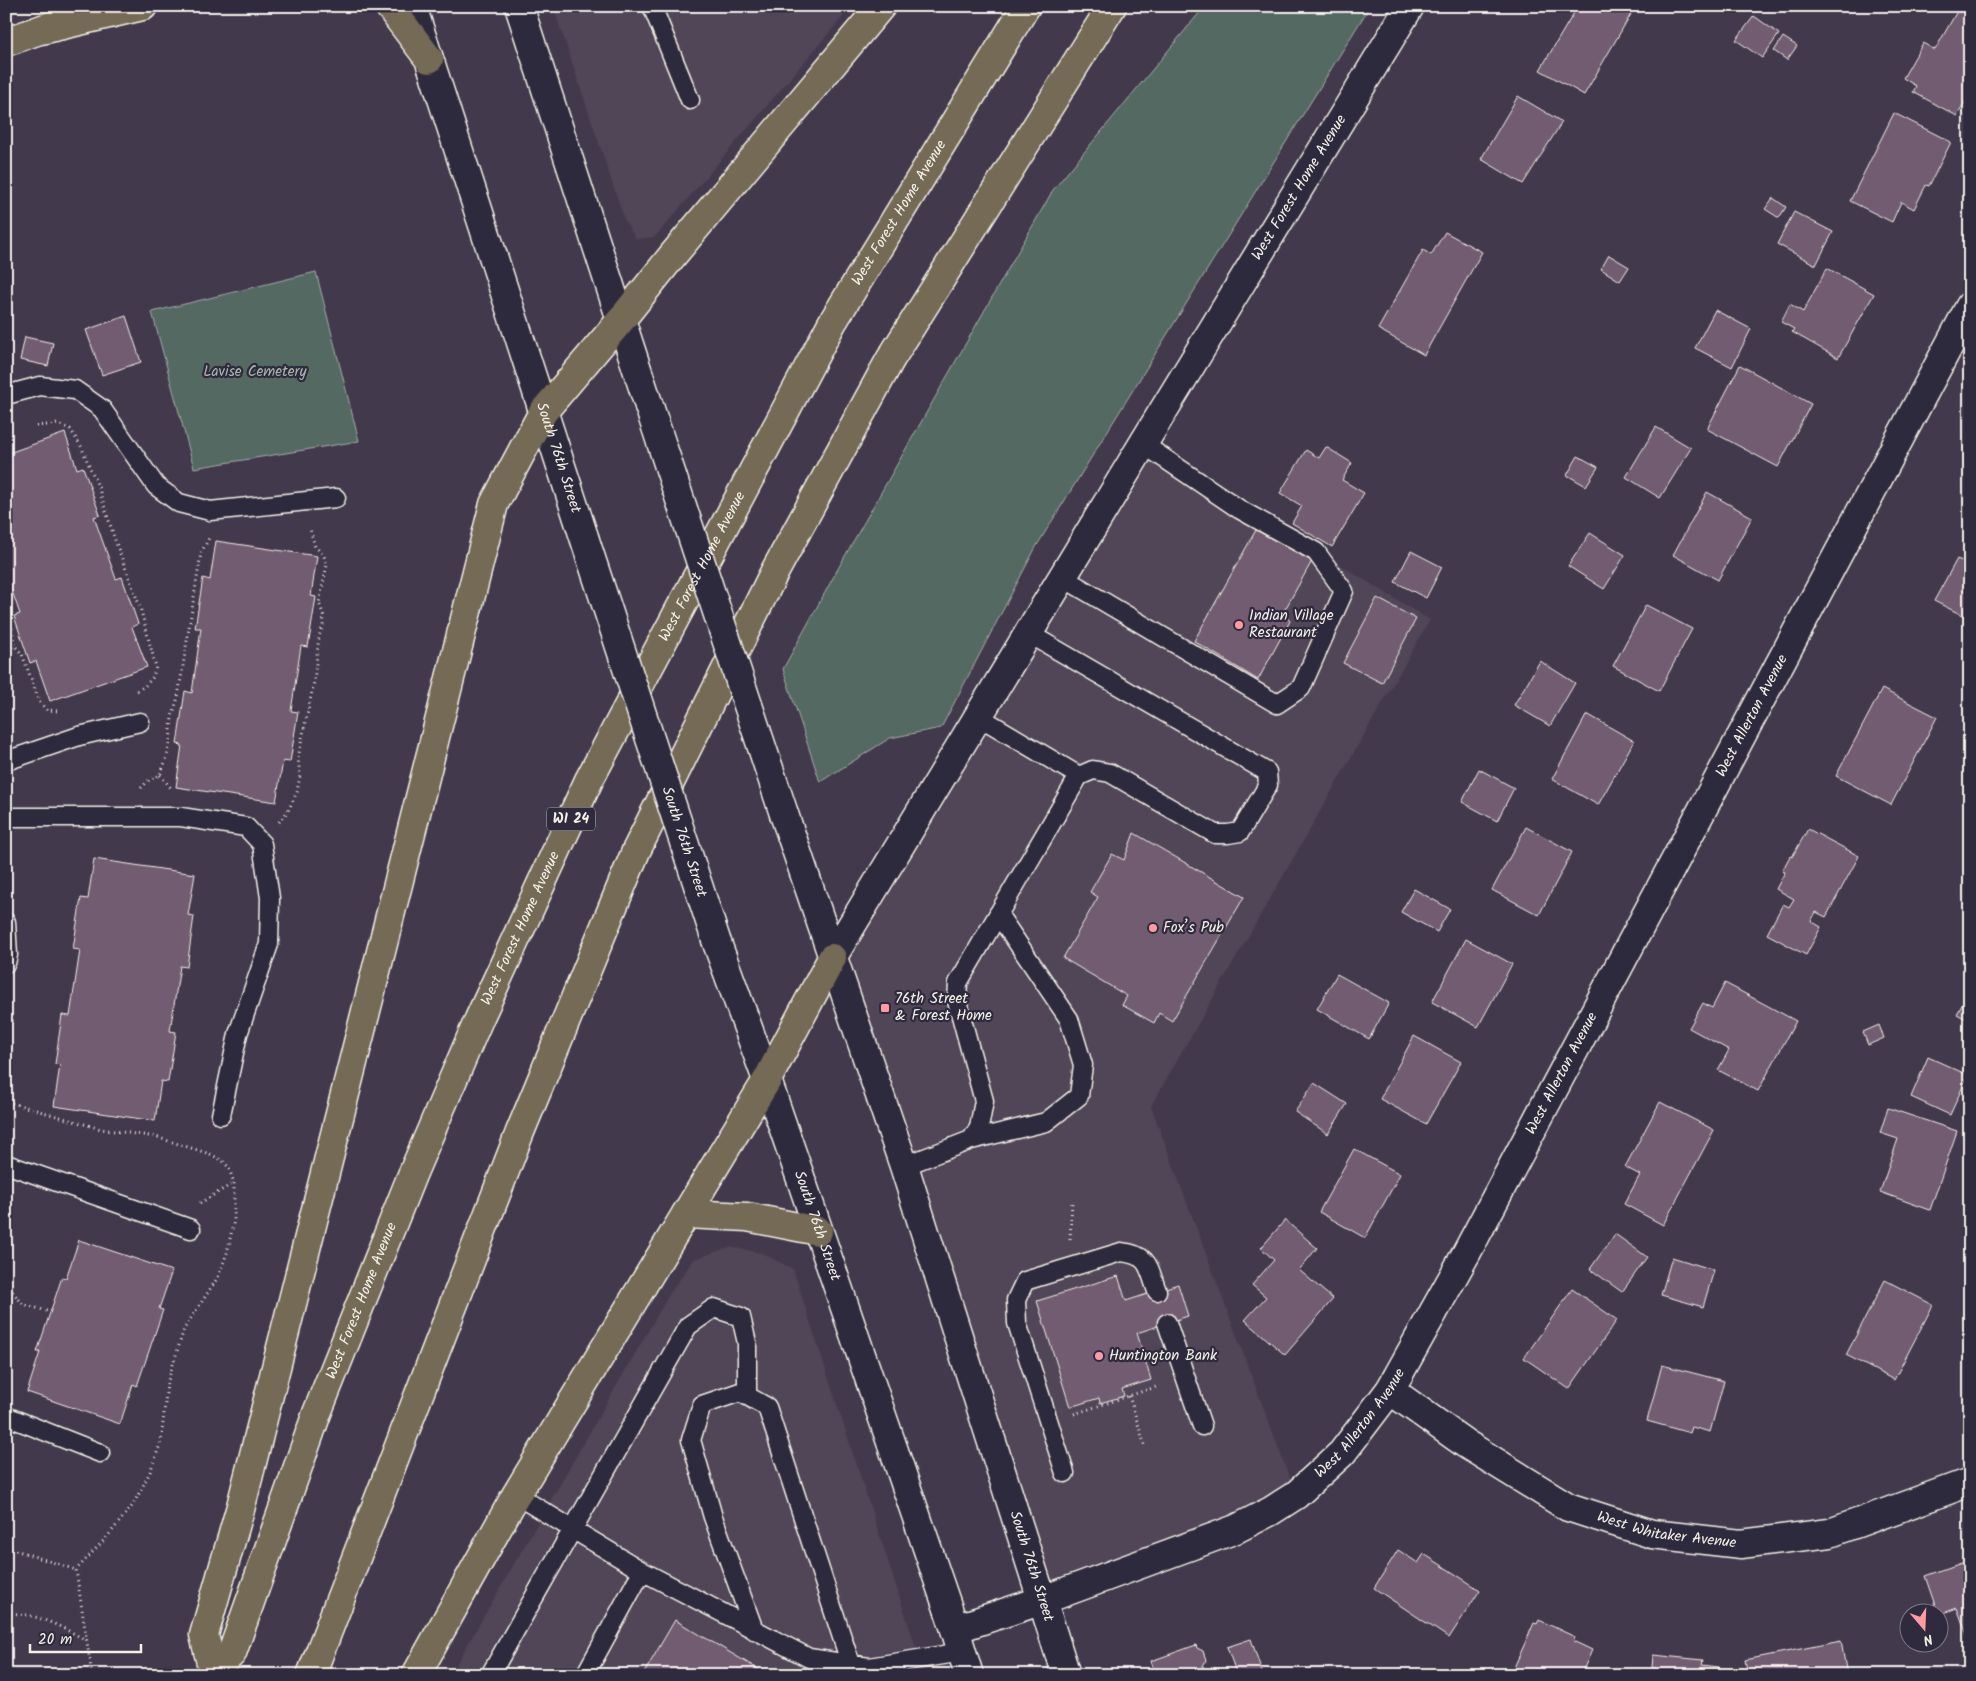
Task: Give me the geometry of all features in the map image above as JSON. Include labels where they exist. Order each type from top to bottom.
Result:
[{"type":"main road","points":[[42,30],[95,6]]},
{"type":"main road","points":[[6,42],[42,30],[142,6]]},
{"type":"main road","points":[[388,6],[429,59]]},
{"type":"main road","name":"South 76th Street","points":[[412,6],[717,943],[767,1080],[962,1652]]},
{"type":"main road","name":"South 76th Street","points":[[519,6],[784,814],[904,1166],[1066,1675]]},
{"type":"main road","points":[[212,1673],[204,1635],[241,1506],[494,504],[543,412],[881,6]]},
{"type":"main road","name":"West Forest Home Avenue","points":[[212,1673],[232,1652],[316,1413],[408,1184],[479,1019],[589,780],[832,323],[1026,6]]},
{"type":"main road","points":[[311,1675],[520,1132],[636,851],[774,573],[890,360],[1112,6]]},
{"type":"main road","name":"West Forest Home Avenue","points":[[832,958],[1410,6]]},
{"type":"main road","name":"West Allerton Avenue","points":[[962,1652],[1043,1600],[1236,1529],[1271,1511],[1296,1495],[1342,1453],[1390,1390],[1468,1252],[1970,306]]},
{"type":"main road","points":[[416,1675],[516,1495],[767,1080],[832,958]]},
{"type":"main road","points":[[686,1214],[747,1217],[818,1231]]},
{"type":"main road","name":"West Whitaker Avenue","points":[[1390,1390],[1466,1444],[1568,1507],[1652,1534],[1741,1544],[1830,1532],[1970,1482]]},
{"type":"lane","points":[[652,6],[690,100]]},
{"type":"lane","points":[[6,395],[40,386],[75,390],[102,409],[156,486],[180,503],[210,510],[336,498]]},
{"type":"lane","points":[[1062,577],[1277,704],[1301,688],[1344,591],[1316,552],[1240,509],[1143,444]]},
{"type":"lane","points":[[971,1140],[979,1128],[984,1101],[957,1001],[958,983],[1079,776],[1093,770],[1110,773],[1215,834],[1240,832],[1268,785],[1267,772],[1028,633]]},
{"type":"lane","points":[[978,716],[1079,776]]},
{"type":"lane","points":[[6,761],[79,736],[140,722]]},
{"type":"lane","points":[[6,816],[181,817],[246,827],[262,844],[270,898],[269,944],[238,1034],[221,1115]]},
{"type":"lane","points":[[904,1166],[971,1140],[1046,1122],[1079,1096],[1083,1065],[1070,1020],[998,914]]},
{"type":"lane","points":[[6,922],[8,955],[6,963]]},
{"type":"lane","points":[[6,1164],[191,1229]]},
{"type":"lane","points":[[1065,1473],[1017,1323],[1016,1300],[1025,1281],[1121,1252],[1137,1254],[1148,1264],[1157,1291]]},
{"type":"lane","points":[[490,1675],[574,1530],[688,1326],[714,1308],[741,1317],[747,1343],[748,1396]]},
{"type":"lane","points":[[1167,1323],[1202,1426]]},
{"type":"lane","points":[[754,1630],[714,1518],[691,1440],[702,1405],[740,1392],[767,1407],[851,1664]]},
{"type":"lane","points":[[6,1416],[100,1452]]},
{"type":"lane","points":[[516,1495],[642,1571],[808,1658],[869,1667],[962,1652]]},
{"type":"lane","points":[[585,1675],[642,1571]]},
{"type":"path","points":[[36,426],[58,424],[70,429],[81,446],[99,489],[116,543],[140,607],[156,667],[153,677],[145,686],[134,692]]},
{"type":"path","points":[[262,844],[288,810],[297,792],[300,774],[298,758],[314,682],[319,636],[323,626],[324,616],[319,603],[327,565],[324,556],[315,546],[302,502]]},
{"type":"path","points":[[166,760],[170,743],[172,717],[185,659],[201,553],[210,536],[210,510]]},
{"type":"path","points":[[6,604],[14,645],[22,654],[40,703],[47,710],[65,711]]},
{"type":"path","points":[[6,655],[14,645]]},
{"type":"path","points":[[12,1103],[101,1129],[156,1137],[210,1154],[223,1161],[229,1168],[234,1183],[234,1220],[227,1253],[218,1277],[184,1329],[167,1384],[161,1442],[150,1472],[133,1505],[107,1537],[76,1570]]},
{"type":"path","points":[[6,1284],[23,1304],[50,1312]]},
{"type":"path","points":[[1049,1422],[1186,1377]]},
{"type":"path","points":[[1129,1396],[1145,1446]]},
{"type":"path","points":[[6,1547],[76,1570]]},
{"type":"path","points":[[76,1570],[92,1675]]},
{"type":"path","points":[[6,1614],[29,1617],[54,1624],[86,1641]]},
{"type":"shaded area","points":[[553,6],[852,6],[655,237],[636,239],[625,221]]},
{"type":"shaded area","points":[[1143,444],[1430,620],[1151,1106],[1296,1495],[1043,1600],[832,958]]},
{"type":"shaded area","points":[[730,1247],[762,1253],[793,1269],[925,1675],[450,1675],[670,1293],[694,1259]]},
{"type":"green space","points":[[1205,6],[1370,6],[1036,547],[941,728],[890,738],[820,782],[783,669],[1053,190]]},
{"type":"green space","name":"Lavise Cemetery","points":[[316,272],[359,441],[194,468],[152,312]]},
{"type":"building","points":[[1578,6],[1628,6],[1625,11],[1631,14],[1584,95],[1540,70]]},
{"type":"building","points":[[1960,6],[1970,6],[1970,94],[1957,116],[1913,92],[1916,86],[1903,78],[1923,43],[1935,50]]},
{"type":"building","points":[[1754,16],[1779,34],[1762,58],[1736,40]]},
{"type":"building","points":[[1783,37],[1797,46],[1787,60],[1774,51]]},
{"type":"building","points":[[1518,96],[1562,122],[1523,184],[1481,159]]},
{"type":"building","points":[[1894,113],[1951,142],[1929,186],[1926,185],[1914,209],[1901,202],[1892,222],[1850,201]]},
{"type":"building","points":[[1773,198],[1786,207],[1779,218],[1765,209]]},
{"type":"building","points":[[1794,212],[1833,232],[1816,265],[1777,244]]},
{"type":"building","points":[[1445,232],[1482,252],[1424,355],[1378,329],[1423,250],[1431,255]]},
{"type":"building","points":[[1609,255],[1629,267],[1620,281],[1601,269]]},
{"type":"building","points":[[1827,268],[1874,294],[1838,358],[1792,332],[1794,329],[1781,322],[1790,304],[1803,312]]},
{"type":"building","points":[[1715,310],[1751,329],[1732,367],[1695,348]]},
{"type":"building","points":[[126,316],[141,362],[102,375],[86,330]]},
{"type":"building","points":[[25,337],[53,343],[48,366],[20,360]]},
{"type":"building","points":[[1740,365],[1811,404],[1778,467],[1707,429]]},
{"type":"building","points":[[1656,427],[1691,448],[1660,498],[1626,477]]},
{"type":"building","points":[[65,433],[77,469],[83,467],[100,515],[94,517],[116,579],[122,577],[138,624],[132,627],[147,667],[50,701],[36,661],[30,663],[14,616],[20,614],[6,574],[6,454]]},
{"type":"building","points":[[1326,447],[1352,463],[1342,480],[1364,493],[1332,547],[1292,523],[1302,506],[1280,493],[1306,450],[1319,458]]},
{"type":"building","points":[[1578,456],[1598,467],[1586,486],[1567,475]]},
{"type":"building","points":[[1707,492],[1752,517],[1718,580],[1673,555]]},
{"type":"building","points":[[1256,530],[1312,561],[1283,613],[1290,621],[1258,680],[1194,641]]},
{"type":"building","points":[[1590,533],[1625,555],[1604,589],[1568,566]]},
{"type":"building","points":[[216,541],[317,556],[311,596],[316,597],[308,647],[301,646],[291,711],[298,712],[290,762],[283,761],[276,802],[176,787],[182,745],[177,744],[185,691],[192,693],[201,628],[195,628],[203,578],[210,580]]},
{"type":"building","points":[[1970,546],[1970,619],[1934,601],[1957,559],[1962,561]]},
{"type":"building","points":[[1411,551],[1442,567],[1426,598],[1395,582]]},
{"type":"building","points":[[1377,598],[1416,619],[1382,683],[1343,663]]},
{"type":"building","points":[[1646,605],[1692,629],[1659,691],[1613,666]]},
{"type":"building","points":[[1540,661],[1575,683],[1550,726],[1514,705]]},
{"type":"building","points":[[1882,689],[1937,717],[1891,805],[1836,776]]},
{"type":"building","points":[[1587,714],[1634,741],[1598,805],[1552,779]]},
{"type":"building","points":[[1479,769],[1514,788],[1497,821],[1462,802]]},
{"type":"building","points":[[1526,827],[1572,852],[1539,915],[1492,890]]},
{"type":"building","points":[[1808,829],[1859,856],[1826,917],[1816,912],[1811,921],[1821,927],[1806,955],[1767,934],[1783,904],[1789,907],[1794,899],[1776,889],[1785,872],[1782,871],[1790,856],[1792,857]]},
{"type":"building","name":"Fox’s Pub","points":[[1134,833],[1244,897],[1172,1021],[1159,1013],[1154,1023],[1122,1005],[1127,996],[1063,958],[1098,897],[1090,892],[1112,854],[1124,860]]},
{"type":"building","points":[[94,859],[195,874],[188,915],[194,916],[187,967],[180,966],[170,1031],[176,1032],[168,1082],[161,1081],[155,1121],[54,1106],[60,1065],[55,1064],[62,1015],[70,1016],[80,950],[73,949],[81,898],[88,899]]},
{"type":"building","points":[[1414,889],[1450,909],[1437,932],[1401,912]]},
{"type":"building","points":[[1466,939],[1512,964],[1478,1027],[1432,1002]]},
{"type":"building","points":[[1337,974],[1389,1003],[1369,1039],[1317,1009]]},
{"type":"building","points":[[1725,983],[1796,1021],[1758,1091],[1718,1070],[1729,1050],[1689,1028],[1703,1003],[1712,1008]]},
{"type":"building","points":[[1970,990],[1970,1021],[1957,1014]]},
{"type":"building","points":[[1879,1025],[1884,1038],[1868,1045],[1863,1032]]},
{"type":"building","points":[[1414,1036],[1461,1062],[1426,1124],[1380,1099]]},
{"type":"building","points":[[1928,1057],[1968,1075],[1950,1115],[1911,1097]]},
{"type":"building","points":[[1314,1083],[1347,1104],[1328,1134],[1295,1112]]},
{"type":"building","points":[[1660,1102],[1714,1130],[1663,1225],[1624,1204],[1640,1175],[1625,1167]]},
{"type":"building","points":[[1888,1108],[1957,1131],[1930,1210],[1880,1192],[1898,1139],[1880,1133]]},
{"type":"building","points":[[1354,1149],[1400,1174],[1365,1238],[1319,1212]]},
{"type":"building","points":[[1285,1220],[1317,1248],[1299,1270],[1333,1299],[1285,1355],[1245,1320],[1266,1297],[1252,1285],[1274,1260],[1261,1248]]},
{"type":"building","points":[[1615,1234],[1647,1257],[1622,1292],[1590,1269]]},
{"type":"building","points":[[79,1240],[172,1271],[159,1309],[163,1310],[137,1386],[133,1384],[120,1424],[27,1392],[40,1352],[37,1352],[62,1277],[66,1278]]},
{"type":"building","points":[[1672,1257],[1714,1270],[1703,1307],[1661,1295]]},
{"type":"building","name":"Huntington Bank","points":[[1118,1276],[1126,1301],[1178,1284],[1188,1316],[1137,1333],[1151,1380],[1122,1389],[1124,1396],[1100,1403],[1099,1398],[1070,1407],[1037,1301]]},
{"type":"building","points":[[1885,1280],[1933,1305],[1894,1380],[1846,1355]]},
{"type":"building","points":[[1572,1289],[1617,1320],[1569,1389],[1524,1358]]},
{"type":"building","points":[[1662,1365],[1724,1381],[1710,1432],[1692,1427],[1690,1433],[1647,1421]]},
{"type":"building","points":[[1398,1550],[1418,1563],[1424,1554],[1480,1590],[1449,1638],[1374,1588]]},
{"type":"building","points":[[1970,1560],[1970,1643],[1957,1608],[1948,1611],[1948,1604],[1934,1604],[1925,1576]]},
{"type":"building","points":[[675,1620],[768,1675],[643,1675]]},
{"type":"building","points":[[1539,1620],[1575,1637],[1573,1641],[1592,1650],[1581,1675],[1519,1675],[1512,1672],[1534,1623],[1537,1624]]},
{"type":"building","points":[[1251,1639],[1263,1675],[1237,1675],[1227,1647]]},
{"type":"building","points":[[1841,1641],[1847,1675],[1748,1675],[1745,1660]]},
{"type":"building","points":[[1196,1645],[1197,1648],[1203,1651],[1206,1660],[1203,1666],[1206,1675],[1151,1675],[1150,1672],[1154,1670],[1151,1661]]},
{"type":"building","points":[[1653,1655],[1703,1660],[1702,1665],[1719,1667],[1718,1675],[1655,1675],[1656,1668],[1652,1668]]},
{"type":"place","name":"Indian Village Restaurant","points":[[1239,625]]},
{"type":"place","name":"Fox’s Pub","points":[[1153,928]]},
{"type":"place","name":"76th Street & Forest Home","points":[[885,1008]]},
{"type":"place","name":"Huntington Bank","points":[[1099,1356]]}]
